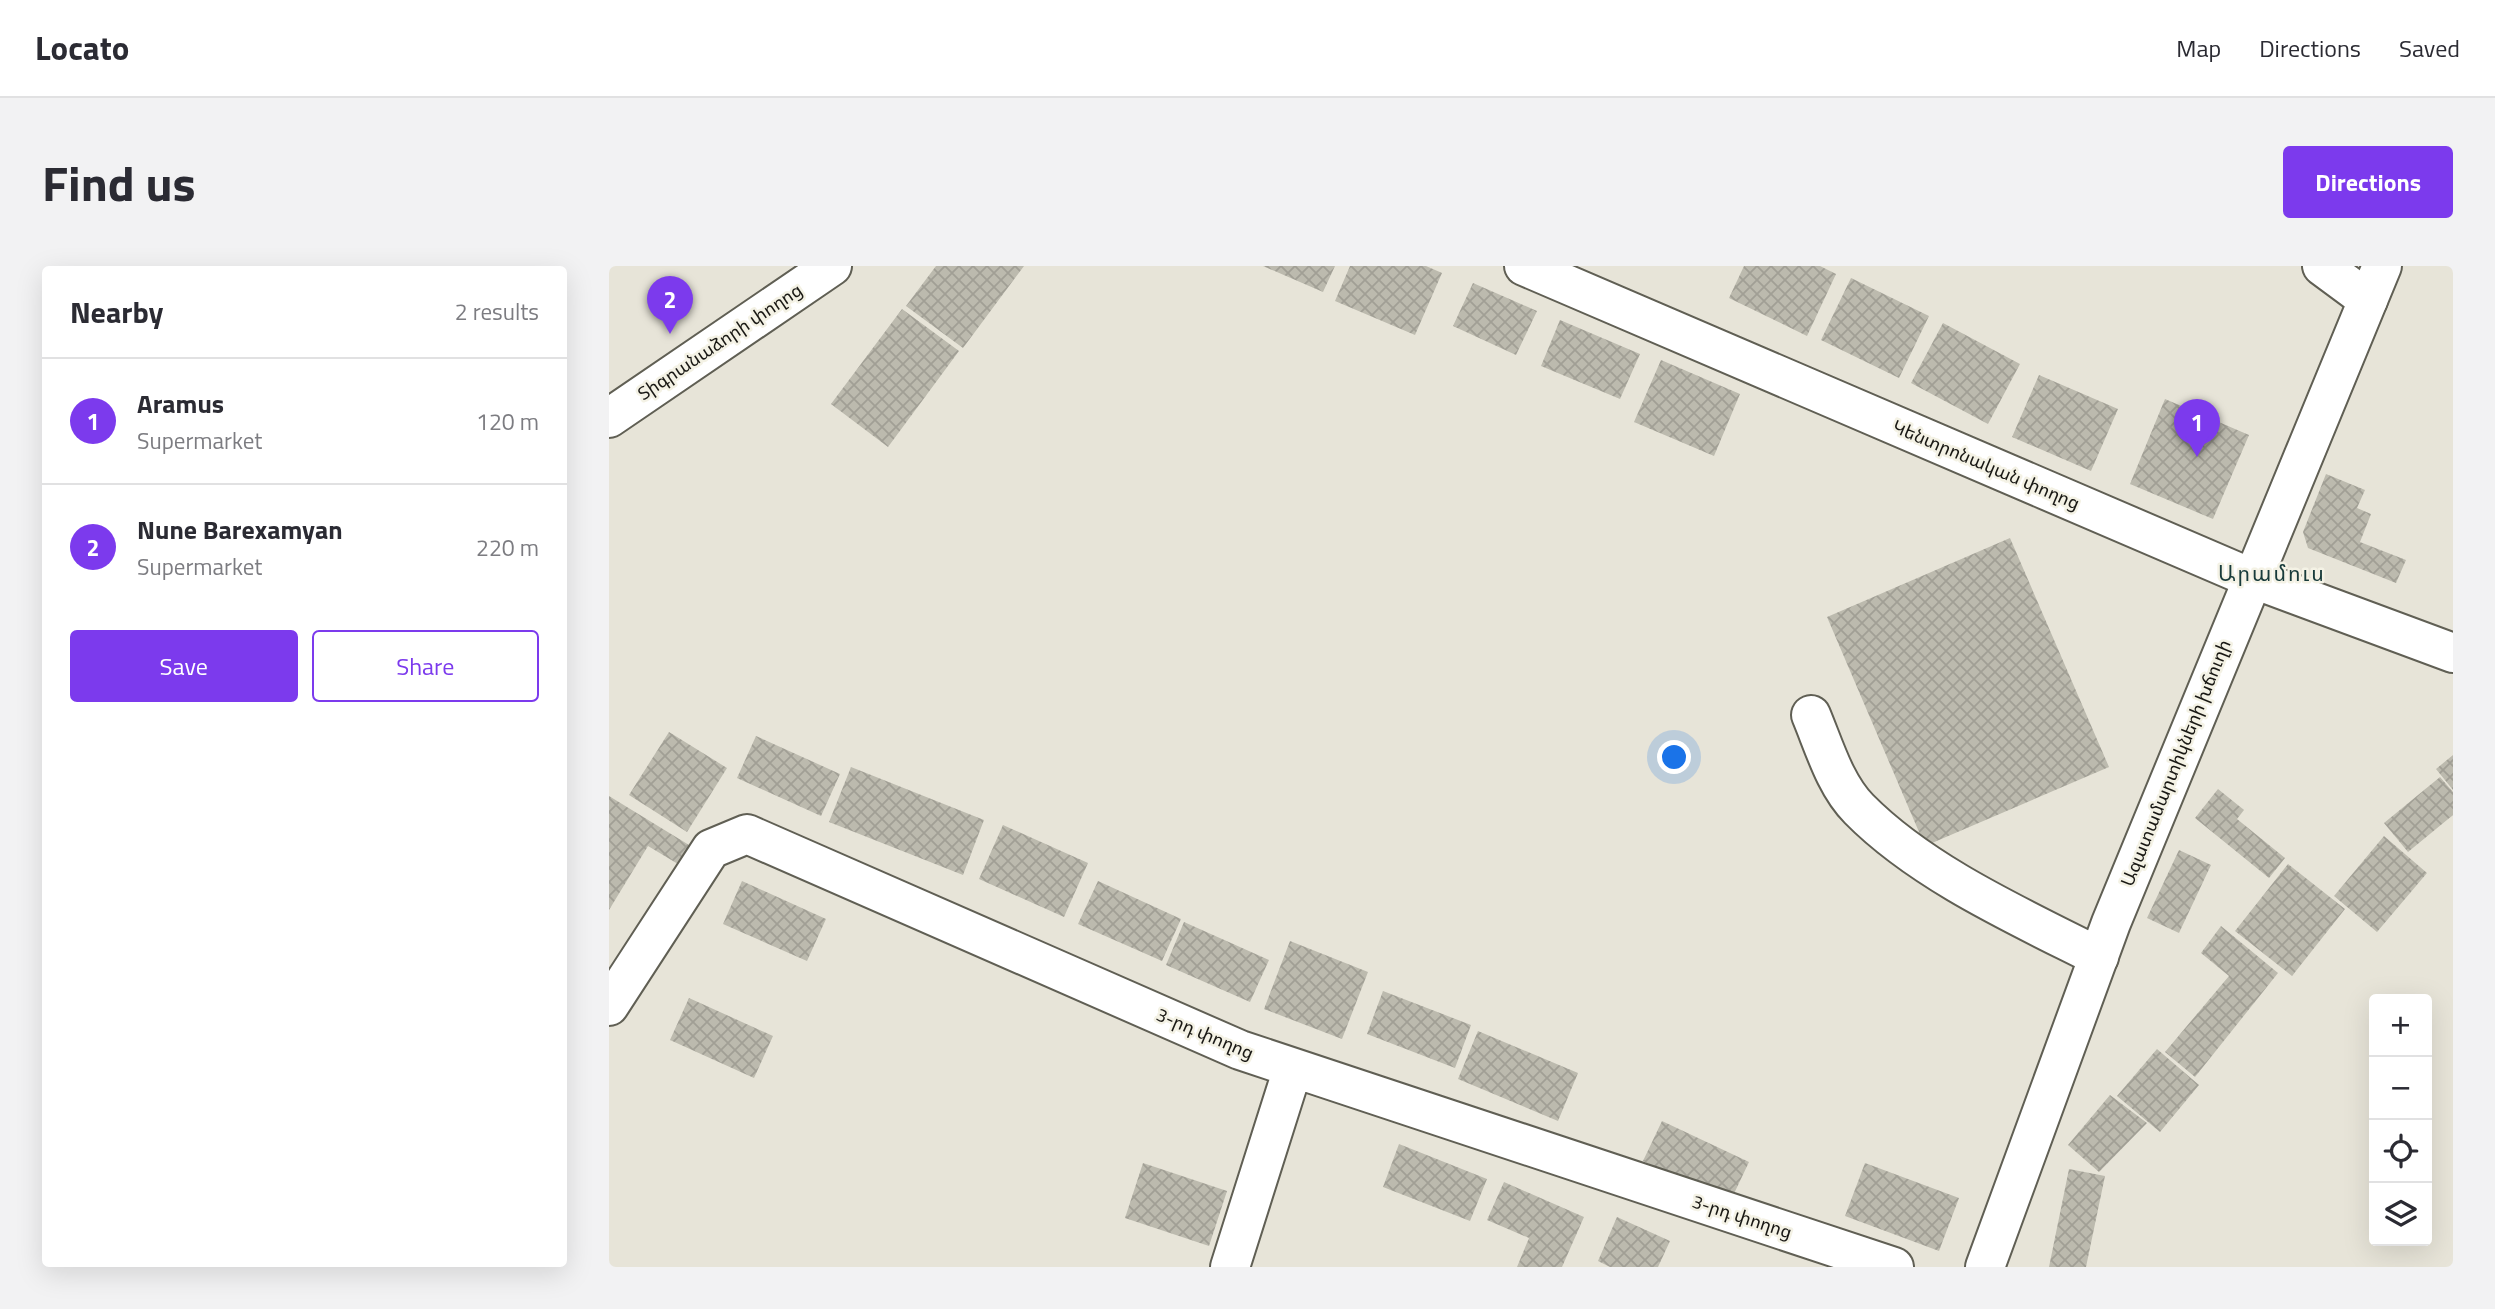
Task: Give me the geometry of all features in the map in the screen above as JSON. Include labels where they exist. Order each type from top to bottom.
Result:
[{"type":"street","name":"Տիգրանաձորի փողոց","points":[[609,418],[832,266]]},
{"type":"street","name":"Կենտրոնական փողոց","points":[[1524,266],[2251,578],[2453,653]]},
{"type":"street","points":[[2322,266],[2375,283]]},
{"type":"street","name":"Ազատամարտիկների խճուղի","points":[[1985,1267],[2099,957],[2251,578],[2375,283]]},
{"type":"street","points":[[1811,715],[1833,771],[1858,808],[1931,867],[2099,957]]},
{"type":"street","name":"3-րդ փողոց","points":[[609,1006],[711,849],[747,834],[1240,1050],[1894,1267]]},
{"type":"street","points":[[1230,1267],[1293,1068]]},
{"type":"building","points":[[936,266],[1024,266],[963,348],[906,306]]},
{"type":"building","points":[[1263,266],[1335,266],[1323,292]]},
{"type":"building","points":[[1350,266],[1426,266],[1442,273],[1415,335],[1335,301]]},
{"type":"building","points":[[1744,266],[1820,266],[1836,274],[1807,336],[1729,298]]},
{"type":"building","points":[[1851,278],[1929,316],[1899,378],[1821,340]]},
{"type":"building","points":[[1473,283],[1537,311],[1516,355],[1453,326]]},
{"type":"building","points":[[902,309],[959,351],[888,447],[831,404]]},
{"type":"building","points":[[1560,320],[1640,354],[1620,399],[1541,366]]},
{"type":"building","points":[[1943,323],[2020,364],[1988,424],[1911,383]]},
{"type":"building","points":[[1661,360],[1740,394],[1714,456],[1634,422]]},
{"type":"building","points":[[2039,375],[2118,409],[2091,471],[2012,437]]},
{"type":"building","points":[[2165,399],[2249,435],[2213,519],[2130,484]]},
{"type":"building","points":[[2326,474],[2365,490],[2357,508],[2371,514],[2360,542],[2406,560],[2396,583],[2308,548],[2303,532]]},
{"type":"building","points":[[2010,538],[2109,767],[1925,846],[1827,617]]},
{"type":"building","points":[[669,732],[727,768],[687,832],[629,795]]},
{"type":"building","points":[[756,736],[840,774],[821,816],[737,778]]},
{"type":"building","points":[[2453,755],[2453,790],[2436,769]]},
{"type":"building","points":[[851,767],[984,820],[963,875],[829,822]]},
{"type":"building","points":[[2440,777],[2453,792],[2453,815],[2408,852],[2384,823]]},
{"type":"building","points":[[2218,789],[2244,810],[2237,819],[2285,858],[2269,878],[2195,818]]},
{"type":"building","points":[[609,796],[689,845],[678,864],[648,846],[609,910]]},
{"type":"building","points":[[1003,825],[1088,863],[1064,917],[979,879]]},
{"type":"building","points":[[2384,836],[2427,873],[2377,932],[2334,896]]},
{"type":"building","points":[[2179,850],[2211,865],[2179,933],[2147,918]]},
{"type":"building","points":[[2288,864],[2345,909],[2292,976],[2235,931]]},
{"type":"building","points":[[742,881],[826,919],[807,961],[723,924]]},
{"type":"building","points":[[1098,881],[1181,919],[1162,961],[1078,924]]},
{"type":"building","points":[[1184,922],[1269,960],[1250,1002],[1166,965]]},
{"type":"building","points":[[2221,926],[2278,973],[2195,1077],[2165,1052],[2229,976],[2201,953]]},
{"type":"building","points":[[1290,941],[1368,972],[1342,1039],[1264,1009]]},
{"type":"building","points":[[1383,991],[1471,1025],[1455,1068],[1367,1034]]},
{"type":"building","points":[[689,998],[773,1036],[754,1078],[670,1040]]},
{"type":"building","points":[[1478,1031],[1578,1073],[1558,1121],[1458,1079]]},
{"type":"building","points":[[2157,1049],[2199,1085],[2160,1132],[2117,1096]]},
{"type":"building","points":[[2110,1095],[2147,1123],[2099,1172],[2068,1145]]},
{"type":"building","points":[[1662,1121],[1749,1162],[1730,1202],[1643,1161]]},
{"type":"building","points":[[1399,1144],[1487,1179],[1470,1221],[1383,1187]]},
{"type":"building","points":[[1143,1163],[1227,1191],[1209,1246],[1125,1218]]},
{"type":"building","points":[[1865,1163],[1959,1198],[1939,1251],[1845,1216]]},
{"type":"building","points":[[2069,1169],[2105,1176],[2086,1267],[2049,1267]]},
{"type":"building","points":[[1504,1182],[1584,1217],[1562,1267],[1517,1267],[1529,1238],[1487,1220]]},
{"type":"building","points":[[1617,1217],[1670,1241],[1658,1267],[1610,1267],[1598,1261]]},
{"type":"place","name":"Nune Barexamyan","points":[[670,334]]},
{"type":"place","name":"Aramus","points":[[2197,457]]},
{"type":"district","name":"Արամուս","points":[[2272,574]]}]
